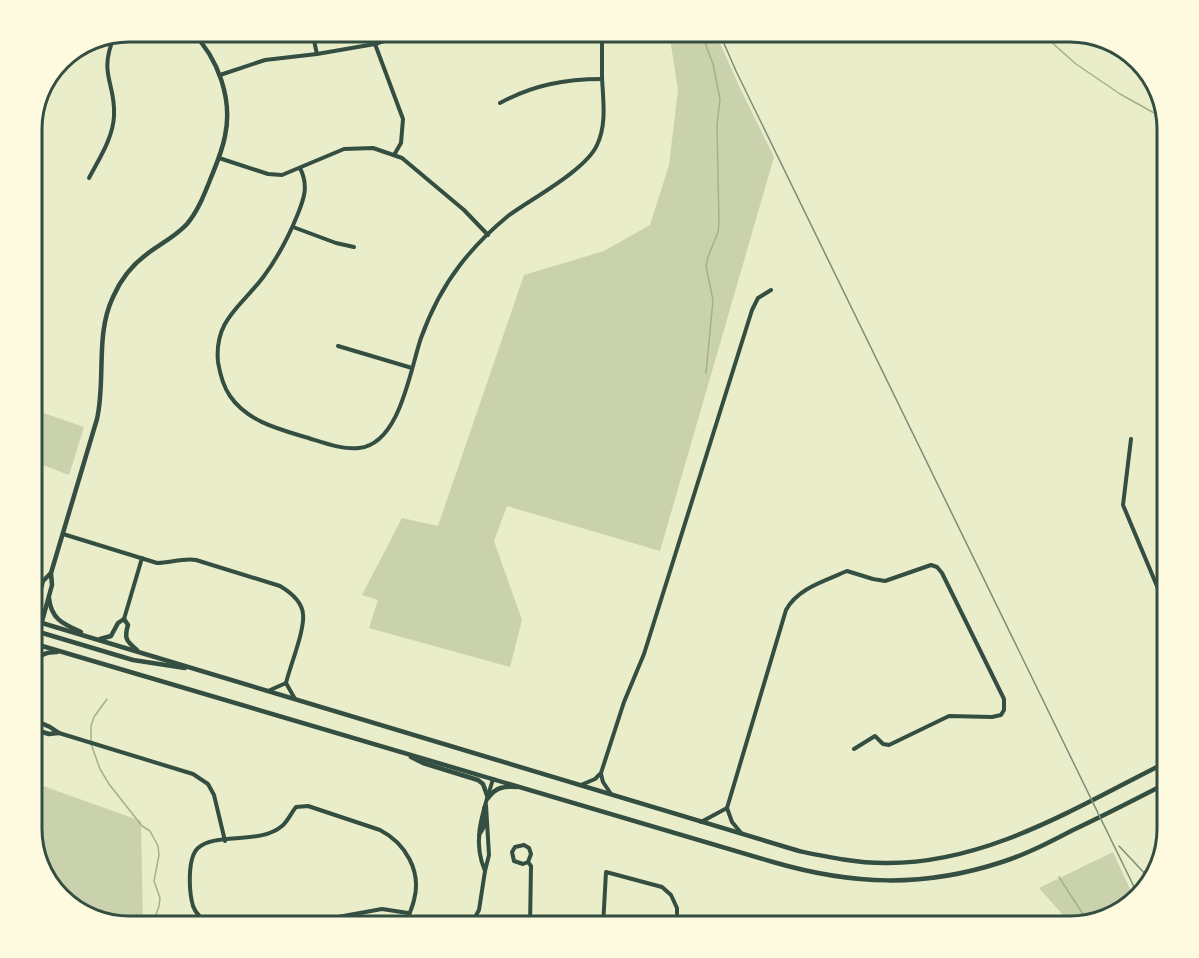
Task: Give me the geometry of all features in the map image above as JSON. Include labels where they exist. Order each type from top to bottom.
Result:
[{"type":"main road","points":[[200,42],[220,75],[227,117],[226,135],[197,210],[178,233],[135,265],[124,278],[107,309],[102,345],[100,408],[51,573],[52,585],[42,623],[701,822],[799,851],[844,861],[885,863],[927,861],[971,852],[1012,838],[1157,767]]},
{"type":"main road","points":[[42,585],[51,573]]},
{"type":"main road","points":[[49,598],[50,609],[60,621],[98,640],[111,636],[118,622],[124,619],[128,625],[125,636],[127,642],[139,652]]},
{"type":"main road","points":[[42,633],[133,660],[196,669]]},
{"type":"main road","points":[[42,646],[798,870],[843,879],[925,880],[1004,862],[1157,788]]},
{"type":"main road","points":[[42,655],[66,653]]},
{"type":"main road","points":[[42,723],[59,733]]},
{"type":"main road","points":[[42,732],[59,733]]},
{"type":"main road","points":[[394,750],[423,763],[478,780],[483,784],[488,798],[500,787],[525,788]]},
{"type":"street","points":[[314,42],[317,54]]},
{"type":"street","points":[[220,75],[265,60],[317,54],[381,42]]},
{"type":"street","points":[[300,168],[305,178],[306,190],[284,247],[238,305],[218,339],[222,381],[230,397],[256,420],[332,446],[360,448],[372,444],[389,430],[397,415],[429,318],[460,265],[509,216],[578,168],[597,146],[604,118],[602,42]]},
{"type":"street","points":[[89,178],[108,140],[114,120],[106,66],[111,44]]},
{"type":"street","points":[[375,44],[403,119],[401,143],[394,155]]},
{"type":"street","points":[[500,103],[534,87],[578,79],[602,79]]},
{"type":"street","points":[[219,158],[268,174],[282,175],[344,149],[374,148],[402,158],[441,189],[488,235]]},
{"type":"street","points":[[292,227],[354,247]]},
{"type":"street","points":[[613,795],[603,782],[601,773],[624,702],[647,647],[752,310],[758,298],[771,290]]},
{"type":"street","points":[[338,346],[412,368]]},
{"type":"street","points":[[1131,439],[1123,506],[1157,586]]},
{"type":"street","points":[[63,534],[165,563],[196,560],[280,586],[290,592],[303,614],[286,683],[296,700]]},
{"type":"street","points":[[124,619],[142,558]]},
{"type":"street","points":[[742,834],[732,822],[727,808],[786,610],[791,600],[801,592],[847,571],[885,580],[928,566],[937,567],[1004,699],[1004,710],[1001,715],[992,717],[948,716],[889,745],[883,744],[875,736],[854,749]]},
{"type":"street","points":[[268,691],[286,683]]},
{"type":"street","points":[[59,733],[193,774],[208,784],[214,795],[225,841]]},
{"type":"street","points":[[578,785],[587,783],[601,773]]},
{"type":"street","points":[[485,871],[480,861],[479,836],[484,827],[485,806],[493,778]]},
{"type":"street","points":[[199,916],[193,907],[189,883],[191,863],[198,848],[206,844],[252,838],[270,832],[282,826],[296,807],[308,806],[363,823],[390,836],[402,847],[415,874],[414,900],[408,914],[382,909],[345,916]]},
{"type":"street","points":[[476,916],[479,910],[489,855],[487,807],[485,806]]},
{"type":"street","points":[[701,822],[727,808]]},
{"type":"street","points":[[521,845],[529,848],[531,854],[528,862],[523,864],[514,861],[512,855],[516,847],[521,845]]},
{"type":"street","points":[[528,862],[531,866],[530,916]]},
{"type":"street","points":[[604,916],[606,872],[662,887],[671,895],[677,908],[677,916]]},
{"type":"green space","points":[[671,42],[719,42],[774,157],[660,551],[507,506],[494,541],[522,620],[510,667],[369,628],[378,600],[362,595],[402,518],[438,526],[524,275],[604,251],[650,225],[669,165],[678,90]]},
{"type":"green space","points":[[42,412],[84,427],[69,475],[42,465]]},
{"type":"green space","points":[[42,786],[141,821],[143,916],[112,914],[96,909],[72,894],[60,882],[51,867],[42,834]]},
{"type":"green space","points":[[1113,852],[1131,890],[1123,898],[1103,909],[1087,914],[1064,916],[1039,888]]},
{"type":"waterway","points":[[705,42],[713,64],[720,99],[717,125],[719,223],[706,266],[713,300],[706,373]]},
{"type":"waterway","points":[[1051,42],[1076,64],[1120,94],[1155,114]]},
{"type":"waterway","points":[[107,699],[94,717],[91,726],[91,744],[100,769],[109,784],[142,826],[150,831],[158,846],[159,855],[154,881],[160,898],[156,916]]},
{"type":"waterway","points":[[1059,877],[1083,914]]},
{"type":"railway","points":[[723,42],[1134,887]]},
{"type":"railway","points":[[1119,846],[1144,873]]}]
